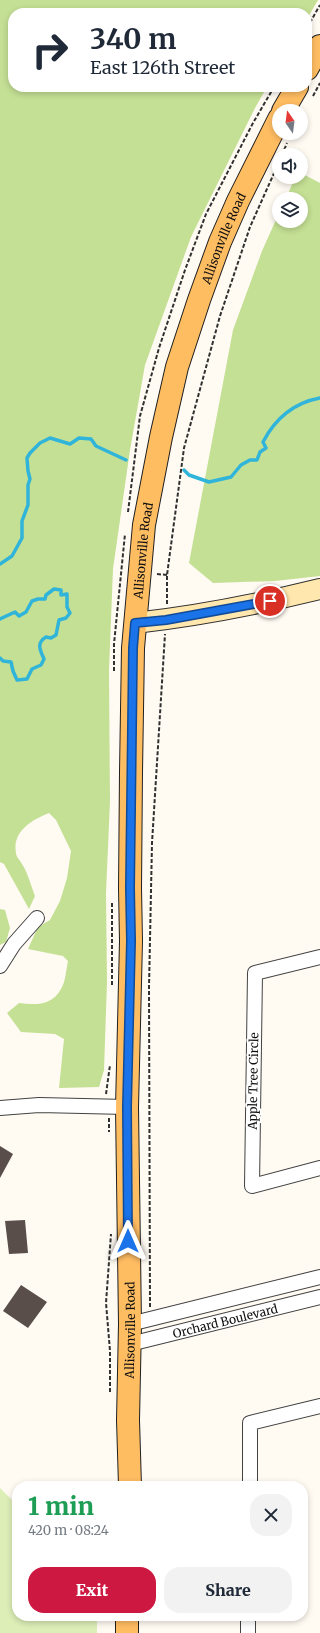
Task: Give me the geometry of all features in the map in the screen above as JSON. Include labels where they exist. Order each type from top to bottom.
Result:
[{"type":"main road","points":[[312,60],[320,46]]},
{"type":"main road","points":[[288,104],[294,92]]},
{"type":"main road","name":"Allisonville Road","points":[[130,1481],[128,1420],[136,1329],[127,1107],[131,941],[131,772],[133,648],[144,525],[161,437],[177,367],[220,242],[238,201],[272,133]]},
{"type":"main road","points":[[135,623],[166,620],[270,601],[320,589]]},
{"type":"main road","points":[[127,1621],[127,1633]]},
{"type":"street","points":[[0,966],[14,944],[37,918]]},
{"type":"street","name":"Apple Tree Circle","points":[[320,957],[254,973],[252,1186],[320,1168]]},
{"type":"street","points":[[0,1108],[39,1106],[127,1107]]},
{"type":"street","name":"Orchard Boulevard","points":[[136,1329],[320,1277]]},
{"type":"street","name":"Orchard Boulevard","points":[[136,1329],[320,1297]]},
{"type":"street","points":[[250,1481],[250,1423],[320,1406]]},
{"type":"street","points":[[248,1621],[248,1633]]},
{"type":"path","points":[[312,19],[320,4]]},
{"type":"path","points":[[168,575],[184,448],[220,316],[250,227],[272,178]]},
{"type":"path","points":[[136,1329],[150,1308],[151,1235],[149,988],[151,969],[152,843],[163,652]]},
{"type":"green space","points":[[0,0],[318,0],[312,10],[312,8],[8,8],[8,92],[264,92],[191,237],[145,365],[130,450],[113,569],[109,670],[110,801],[106,893],[107,982],[104,1070],[99,1087],[59,1088],[64,1039],[55,1034],[21,1032],[7,1013],[19,1003],[37,1004],[53,999],[63,986],[65,979],[68,961],[63,956],[28,949],[38,927],[50,920],[60,901],[67,878],[71,851],[56,820],[49,813],[36,819],[25,827],[17,838],[16,854],[26,871],[35,896],[29,909],[4,864],[0,862]]},
{"type":"green space","points":[[308,177],[320,183],[320,576],[275,581],[213,583],[189,563],[233,330],[262,251],[272,228],[308,228],[308,192],[289,192],[292,184],[308,184]]},
{"type":"green space","points":[[0,909],[5,910],[10,928],[6,942],[0,945]]},
{"type":"green space","points":[[0,1488],[12,1500],[12,1621],[97,1621],[97,1633],[0,1633]]},
{"type":"building","points":[[0,1146],[13,1154],[0,1178]]},
{"type":"building","points":[[25,1220],[28,1253],[9,1254],[5,1221]]},
{"type":"building","points":[[21,1285],[47,1302],[28,1328],[3,1311]]},
{"type":"waterway","points":[[184,470],[189,475],[209,482],[231,477],[241,465],[250,460],[257,460],[260,452],[266,448],[263,442],[279,419],[293,408],[310,400],[320,398]]},
{"type":"waterway","points":[[0,564],[12,556],[22,538],[22,521],[28,505],[28,485],[30,479],[27,458],[40,443],[50,438],[70,444],[79,438],[91,439],[96,446],[126,460]]},
{"type":"waterway","points":[[0,619],[15,612],[19,616],[26,612],[32,601],[45,599],[46,595],[54,589],[61,590],[61,595],[67,594],[67,607],[70,613],[66,618],[59,620],[56,635],[51,638],[46,637],[41,642],[40,650],[44,659],[41,665],[32,669],[27,679],[17,680],[11,662],[3,661],[0,658]]},
{"type":"route","points":[[128,1241],[127,1107],[131,941],[130,888],[133,648],[135,623],[166,620],[270,601]]}]
